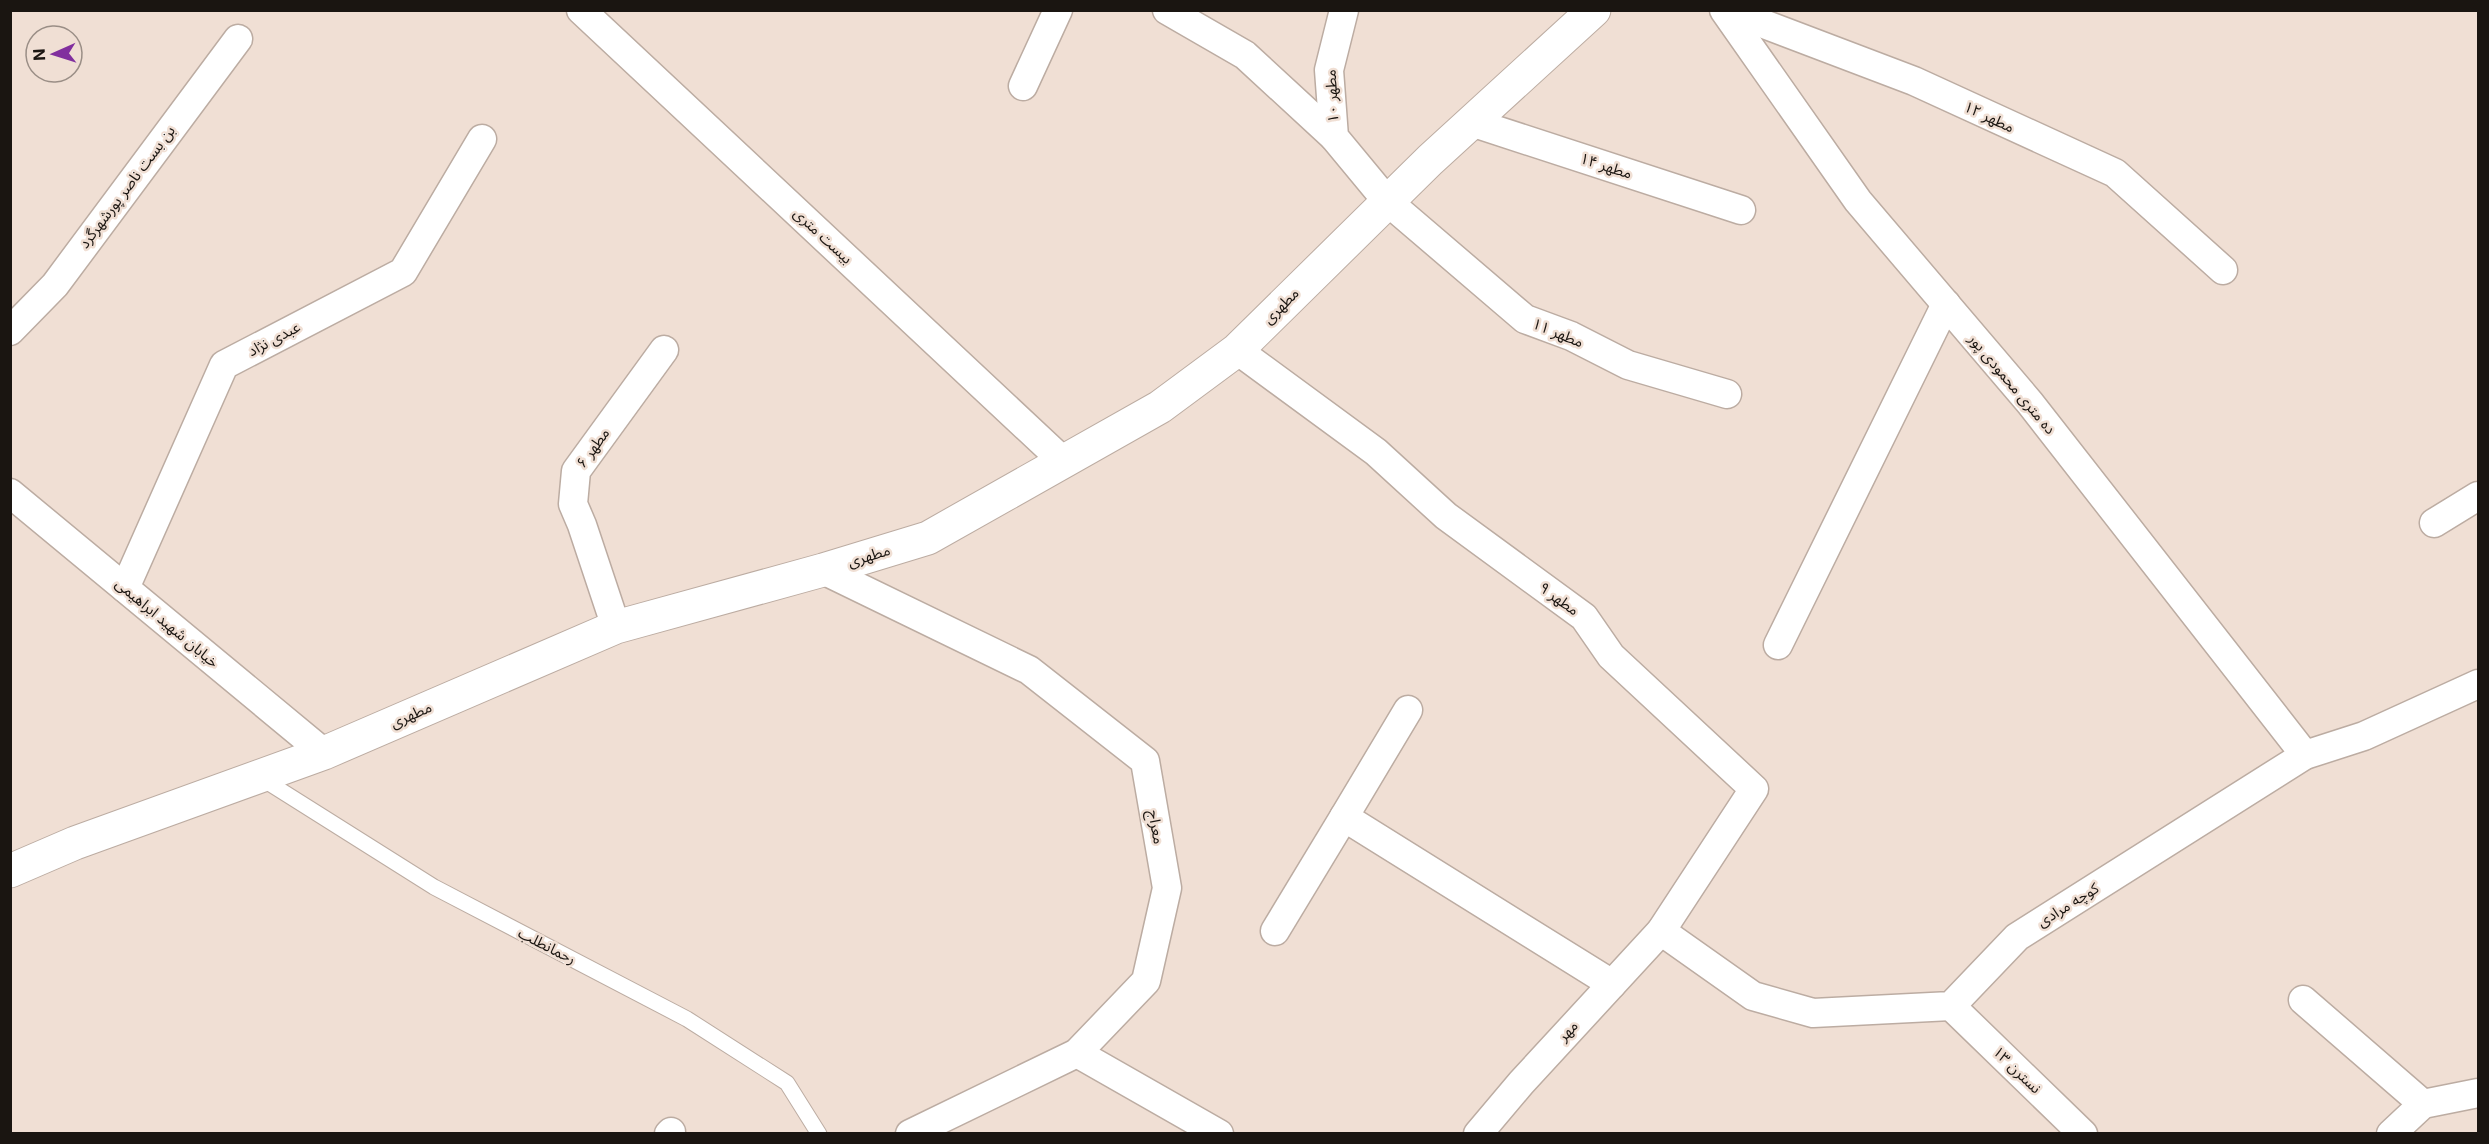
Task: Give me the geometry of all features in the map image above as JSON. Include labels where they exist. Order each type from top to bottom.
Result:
[{"type":"street","name":"بیست متری","points":[[581,10],[1064,462]]},
{"type":"street","points":[[1023,86],[1058,10]]},
{"type":"street","points":[[1167,10],[1245,55],[1334,137]]},
{"type":"street","name":"مطهر ۱۰","points":[[1344,10],[1329,70],[1334,137],[1387,201]]},
{"type":"street","name":"مطهری","points":[[10,871],[75,843],[324,753],[616,627],[823,570],[928,538],[1160,407],[1237,350],[1387,201],[1594,10]]},
{"type":"street","name":"مطهر ۱۲","points":[[1725,10],[1914,81],[2033,138],[2115,173],[2223,270]]},
{"type":"street","name":"ده متری محمودی پور","points":[[1725,10],[1858,201],[2030,403],[2305,755]]},
{"type":"street","name":"بن بست ناصر پورشهرگرد","points":[[10,331],[55,285],[238,39]]},
{"type":"street","name":"مطهر ۱۴","points":[[1472,122],[1741,210]]},
{"type":"street","name":"عبدی نژاد","points":[[125,588],[224,365],[403,272],[482,139]]},
{"type":"street","name":"مطهر ۱۱","points":[[1387,201],[1525,319],[1571,336],[1628,365],[1727,394]]},
{"type":"street","points":[[1778,645],[1946,304]]},
{"type":"street","name":"مطهر ۶","points":[[616,627],[573,504],[576,471],[664,350]]},
{"type":"street","name":"مطهر ۹","points":[[1237,350],[1376,452],[1446,516],[1584,617],[1611,656],[1754,789],[1661,931]]},
{"type":"street","name":"خیابان شهید ابراهیمی","points":[[10,493],[324,753]]},
{"type":"street","points":[[2434,523],[2478,496]]},
{"type":"street","name":"معراج","points":[[823,570],[1029,670],[1145,761],[1167,888],[1146,981],[1077,1053],[910,1134]]},
{"type":"street","name":"کوچه مرادی","points":[[1951,1005],[2017,937],[2305,755],[2364,736],[2478,684]]},
{"type":"street","points":[[1275,931],[1408,710]]},
{"type":"street","points":[[1344,818],[1612,984]]},
{"type":"street","points":[[1661,931],[1753,996],[1813,1013],[1951,1005]]},
{"type":"street","name":"مهر","points":[[1486,1131],[1612,984],[1661,931]]},
{"type":"street","points":[[2303,1000],[2423,1104]]},
{"type":"street","name":"نسترن ۱۳","points":[[1951,1005],[2083,1134]]},
{"type":"street","points":[[1077,1053],[1219,1134]]},
{"type":"street","points":[[2391,1134],[2423,1104],[2478,1093]]},
{"type":"lane","name":"رحمانطلب","points":[[258,777],[434,887],[687,1019],[787,1083],[819,1134]]}]
